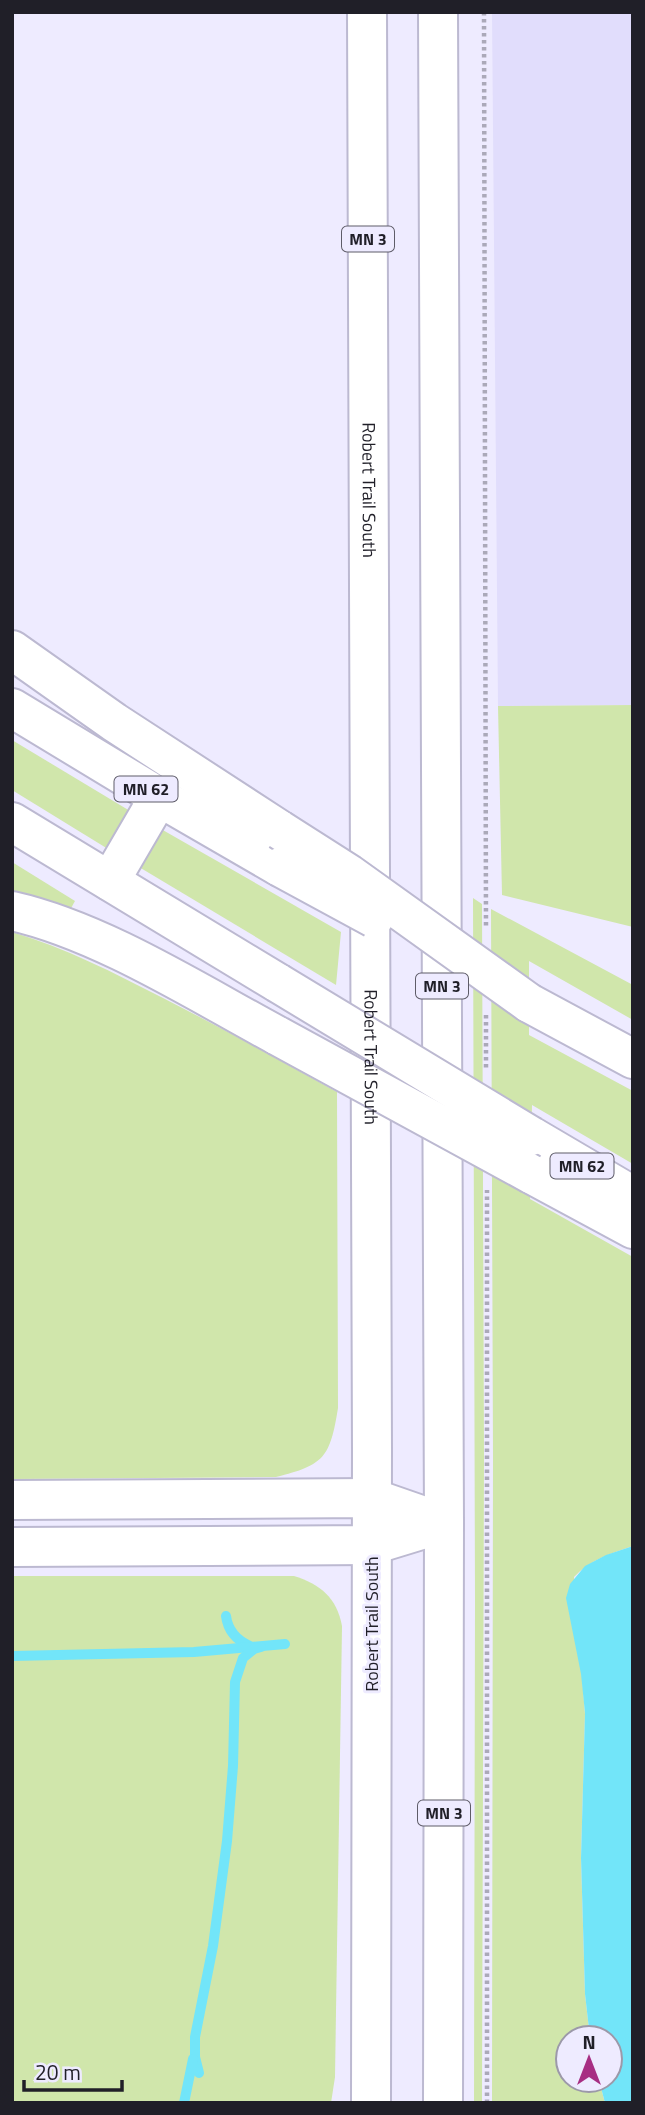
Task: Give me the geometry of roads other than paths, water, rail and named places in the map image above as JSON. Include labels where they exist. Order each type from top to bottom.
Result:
[{"type":"main road","name":"Robert Trail South","points":[[367,12],[372,1499],[371,2103]]},
{"type":"main road","name":"MN 3","points":[[438,12],[444,1523],[443,2103]]},
{"type":"main road","points":[[12,650],[114,722],[281,848],[349,874],[529,1003],[633,1059]]},
{"type":"main road","name":"MN 62","points":[[12,708],[159,797],[281,848]]},
{"type":"main road","points":[[110,881],[159,797]]},
{"type":"main road","name":"MN 62","points":[[12,822],[633,1196]]},
{"type":"main road","points":[[12,911],[46,920],[137,961],[633,1229]]},
{"type":"main road","points":[[12,1500],[372,1499],[444,1523]]},
{"type":"main road","points":[[12,1547],[372,1545],[444,1523]]},
{"type":"water","points":[[633,1546],[633,2103],[605,2103],[603,2094],[624,2094],[624,2024],[588,2024],[585,1994],[581,1858],[585,1713],[581,1674],[566,1598],[570,1584],[585,1566]]},
{"type":"waterway","points":[[226,1616],[233,1634],[250,1646]]},
{"type":"waterway","points":[[12,1656],[194,1652],[285,1644]]},
{"type":"waterway","points":[[199,2073],[195,2057],[195,2037],[213,1946],[227,1841],[233,1766],[235,1682],[243,1658],[261,1647]]},
{"type":"waterway","points":[[184,2103],[193,2059]]}]
